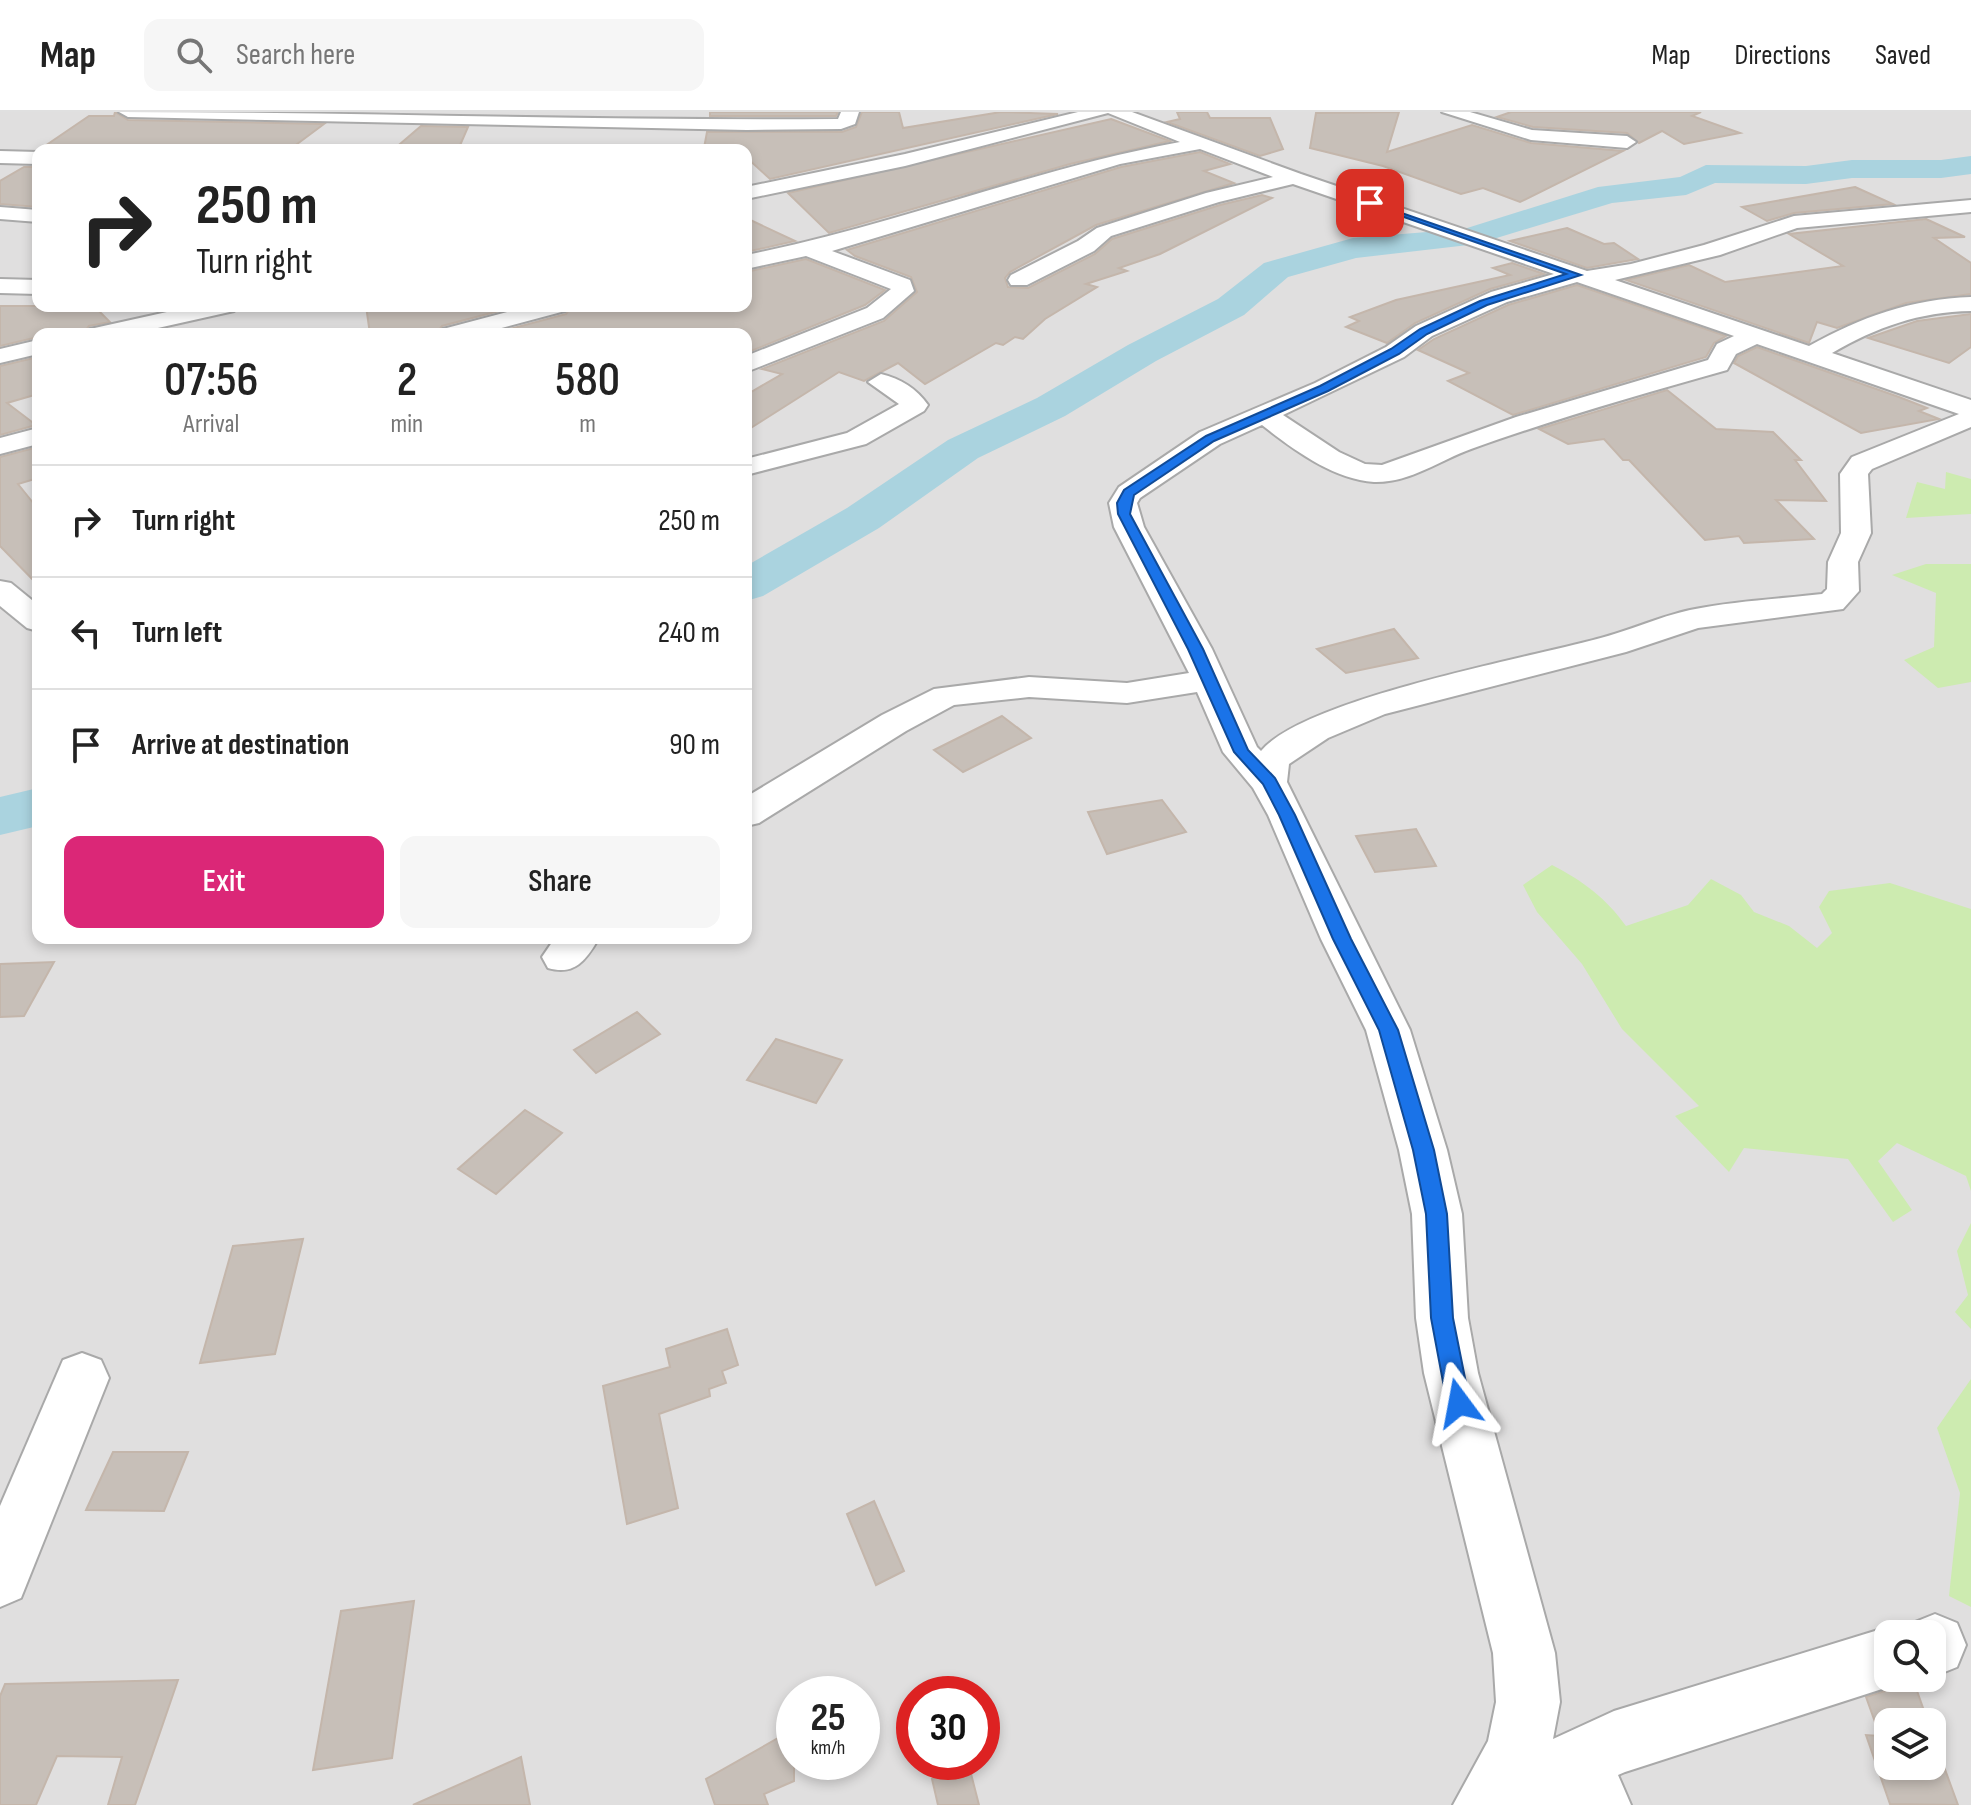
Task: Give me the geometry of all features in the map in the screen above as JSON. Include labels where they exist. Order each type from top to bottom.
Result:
[{"type":"street","points":[[128,112],[747,125],[841,124],[849,120],[850,112]]},
{"type":"street","points":[[752,192],[1033,130],[1100,112]]},
{"type":"street","points":[[1116,112],[1294,178],[1462,232],[1581,276],[1971,409]]},
{"type":"street","points":[[1451,112],[1531,135],[1627,142]]},
{"type":"street","points":[[752,261],[809,250],[943,213],[1117,159],[1201,144]]},
{"type":"street","points":[[0,157],[32,158]]},
{"type":"street","points":[[752,173],[777,187]]},
{"type":"street","points":[[1019,280],[1086,246],[1104,232],[1213,197],[1294,178]]},
{"type":"street","points":[[1487,1805],[1508,1774],[1520,1741],[1528,1702],[1524,1653],[1451,1373],[1442,1318],[1437,1214],[1423,1150],[1388,1030],[1269,782],[1241,752],[1195,649],[1129,527],[1123,503],[1129,493],[1174,459],[1210,438],[1324,388],[1395,352],[1424,331],[1474,308],[1581,276],[1632,271],[1811,219],[1971,206]]},
{"type":"street","points":[[0,213],[32,216]]},
{"type":"street","points":[[752,363],[875,313],[903,291],[902,285],[809,250]]},
{"type":"street","points":[[0,286],[32,287]]},
{"type":"street","points":[[1811,355],[1853,331],[1909,308],[1971,304]]},
{"type":"street","points":[[109,328],[129,317],[173,312]]},
{"type":"street","points":[[474,328],[534,312]]},
{"type":"street","points":[[523,315],[546,328]]},
{"type":"street","points":[[1265,414],[1287,431],[1353,469],[1381,474],[1395,472],[1444,449],[1600,397],[1718,365],[1726,349],[1755,336]]},
{"type":"street","points":[[0,356],[32,348]]},
{"type":"street","points":[[752,466],[826,449],[897,420],[915,405],[895,387],[881,382]]},
{"type":"street","points":[[1269,782],[1271,762],[1281,750],[1315,730],[1373,707],[1614,645],[1693,619],[1832,602],[1843,591],[1843,562],[1856,533],[1854,474],[1862,463],[1971,418]]},
{"type":"street","points":[[0,446],[32,438]]},
{"type":"street","points":[[0,590],[32,616]]},
{"type":"street","points":[[752,810],[894,723],[946,696],[1029,687],[1127,693],[1207,680]]},
{"type":"street","points":[[0,1577],[82,1378]]},
{"type":"street","points":[[1487,1805],[1586,1784],[1614,1743],[1874,1663]]},
{"type":"shaded area","points":[[0,112],[1971,112],[1971,1805],[0,1805]]},
{"type":"green space","points":[[1946,472],[1971,479],[1971,514],[1906,518],[1917,482],[1945,489]]},
{"type":"green space","points":[[1926,564],[1971,564],[1971,682],[1938,688],[1904,660],[1934,647],[1936,593],[1892,575]]},
{"type":"green space","points":[[1552,865],[1593,891],[1626,926],[1688,905],[1711,879],[1741,895],[1754,912],[1789,926],[1817,948],[1832,933],[1819,907],[1829,891],[1890,883],[1971,909],[1971,1191],[1966,1176],[1897,1143],[1878,1161],[1912,1210],[1893,1222],[1848,1159],[1744,1148],[1729,1172],[1675,1116],[1699,1106],[1622,1029],[1582,964],[1537,912],[1523,885]]},
{"type":"green space","points":[[1971,1223],[1971,1329],[1955,1312],[1968,1295],[1957,1251]]},
{"type":"green space","points":[[1971,1379],[1971,1607],[1949,1596],[1960,1493],[1937,1428]]},
{"type":"building","points":[[115,112],[128,120],[324,124],[297,144],[48,144],[89,116],[114,116]]},
{"type":"building","points":[[710,112],[838,112],[836,116],[710,116]]},
{"type":"building","points":[[862,112],[899,112],[903,128],[1001,112],[1058,114],[770,179],[752,162],[752,144],[705,144],[707,132],[842,132],[856,127]]},
{"type":"building","points":[[1177,112],[1207,112],[1210,118],[1270,118],[1283,149],[1260,156],[1167,122],[1180,119]]},
{"type":"building","points":[[1399,112],[1387,152],[1472,125],[1531,143],[1623,151],[1520,202],[1483,188],[1461,194],[1383,166],[1310,148],[1316,113]]},
{"type":"building","points":[[1511,112],[1701,112],[1692,116],[1740,133],[1684,144],[1662,131],[1639,143],[1627,133],[1533,127],[1497,117]]},
{"type":"building","points":[[1111,119],[1170,141],[1070,164],[829,233],[788,193]]},
{"type":"building","points":[[421,126],[468,127],[461,144],[400,144]]},
{"type":"building","points":[[1200,152],[1230,164],[1204,171],[1234,183],[1096,225],[1010,272],[1005,278],[1008,287],[1028,288],[1095,254],[1112,239],[1220,205],[1262,195],[1272,198],[1160,254],[1119,268],[1127,271],[1086,284],[1097,287],[1045,319],[1023,339],[1015,337],[1003,345],[996,343],[925,384],[898,363],[864,381],[839,372],[752,427],[752,392],[782,374],[762,369],[884,321],[917,292],[911,277],[855,256],[847,250],[1121,167]]},
{"type":"building","points":[[24,167],[32,167],[32,207],[0,204],[0,181]]},
{"type":"building","points":[[1855,187],[1893,204],[1794,213],[1767,221],[1742,207]]},
{"type":"building","points":[[1926,219],[1965,237],[1934,238],[1971,263],[1971,294],[1906,303],[1837,328],[1817,322],[1809,343],[1626,280],[1689,265],[1725,282],[1843,266],[1789,234]]},
{"type":"building","points":[[752,221],[795,241],[752,251]]},
{"type":"building","points":[[1567,228],[1604,244],[1614,243],[1638,259],[1587,268],[1510,241]]},
{"type":"building","points":[[806,259],[885,290],[865,305],[752,351],[752,328],[514,328],[568,312],[752,312],[752,271]]},
{"type":"building","points":[[1512,263],[1544,274],[1490,289],[1415,323],[1387,343],[1346,327],[1359,321],[1350,317],[1396,300],[1510,275],[1493,268]]},
{"type":"building","points":[[1577,285],[1726,336],[1714,343],[1706,357],[1513,415],[1448,381],[1469,373],[1418,350],[1434,339],[1508,305]]},
{"type":"building","points":[[0,306],[32,306],[32,312],[100,312],[110,322],[88,328],[32,328],[32,338],[0,346]]},
{"type":"building","points":[[367,312],[495,312],[440,328],[369,328]]},
{"type":"building","points":[[1971,314],[1971,347],[1949,363],[1868,338],[1917,321]]},
{"type":"building","points":[[1757,347],[1927,408],[1919,411],[1939,419],[1861,433],[1734,363],[1738,356]]},
{"type":"building","points":[[32,358],[32,396],[7,403],[32,422],[32,426],[0,435],[0,366]]},
{"type":"building","points":[[1667,390],[1716,429],[1773,432],[1801,460],[1795,460],[1826,501],[1776,500],[1814,539],[1744,543],[1739,536],[1705,540],[1629,460],[1623,460],[1604,439],[1568,444],[1539,429]]},
{"type":"building","points":[[32,449],[32,480],[18,484],[32,502],[32,579],[0,546],[0,457]]},
{"type":"building","points":[[1394,629],[1418,658],[1346,673],[1317,649]]},
{"type":"building","points":[[1002,716],[1031,738],[963,772],[934,750]]},
{"type":"building","points":[[1162,800],[1186,832],[1107,854],[1088,812]]},
{"type":"building","points":[[1416,829],[1436,866],[1375,872],[1356,836]]},
{"type":"building","points":[[54,962],[24,1016],[0,1017],[0,964]]},
{"type":"building","points":[[637,1012],[660,1034],[596,1073],[574,1050]]},
{"type":"building","points":[[776,1039],[842,1060],[816,1103],[747,1080]]},
{"type":"building","points":[[525,1110],[562,1133],[496,1194],[458,1169]]},
{"type":"building","points":[[303,1239],[275,1354],[200,1363],[233,1246]]},
{"type":"building","points":[[727,1329],[738,1365],[722,1371],[726,1383],[709,1389],[710,1396],[659,1414],[678,1508],[627,1524],[603,1386],[670,1367],[666,1349]]},
{"type":"building","points":[[113,1452],[188,1452],[164,1511],[86,1510]]},
{"type":"building","points":[[874,1501],[904,1571],[876,1585],[847,1514]]},
{"type":"building","points":[[414,1601],[392,1758],[313,1770],[341,1611]]},
{"type":"building","points":[[178,1680],[135,1805],[108,1805],[122,1757],[57,1756],[36,1805],[0,1805],[0,1696],[5,1684]]},
{"type":"building","points":[[1882,1692],[1917,1692],[1923,1708],[1874,1708],[1874,1719],[1866,1697]]},
{"type":"building","points":[[1866,1735],[1874,1736],[1874,1758]]},
{"type":"building","points":[[776,1739],[776,1780],[794,1781],[764,1794],[768,1805],[715,1805],[706,1779]]},
{"type":"building","points":[[521,1757],[530,1805],[413,1805]]},
{"type":"building","points":[[1946,1772],[1958,1805],[1890,1804],[1882,1780],[1946,1780]]},
{"type":"building","points":[[932,1780],[973,1780],[979,1805],[938,1805]]},
{"type":"waterway","points":[[1477,234],[1609,194],[1686,186],[1703,179],[1706,174],[1806,175],[1852,169],[1941,169],[1971,165]]},
{"type":"waterway","points":[[752,583],[863,518],[963,449],[1051,407],[1142,353],[1231,307],[1276,270],[1353,248],[1457,237]]},
{"type":"waterway","points":[[0,816],[32,808]]},
{"type":"route","points":[[1370,203],[1462,232],[1576,275],[1484,303],[1424,331],[1395,352],[1324,388],[1210,438],[1174,459],[1129,493],[1123,503],[1129,527],[1195,649],[1225,722],[1241,752],[1269,782],[1287,815],[1342,939],[1388,1030],[1423,1150],[1437,1214],[1442,1318],[1459,1403]]}]
